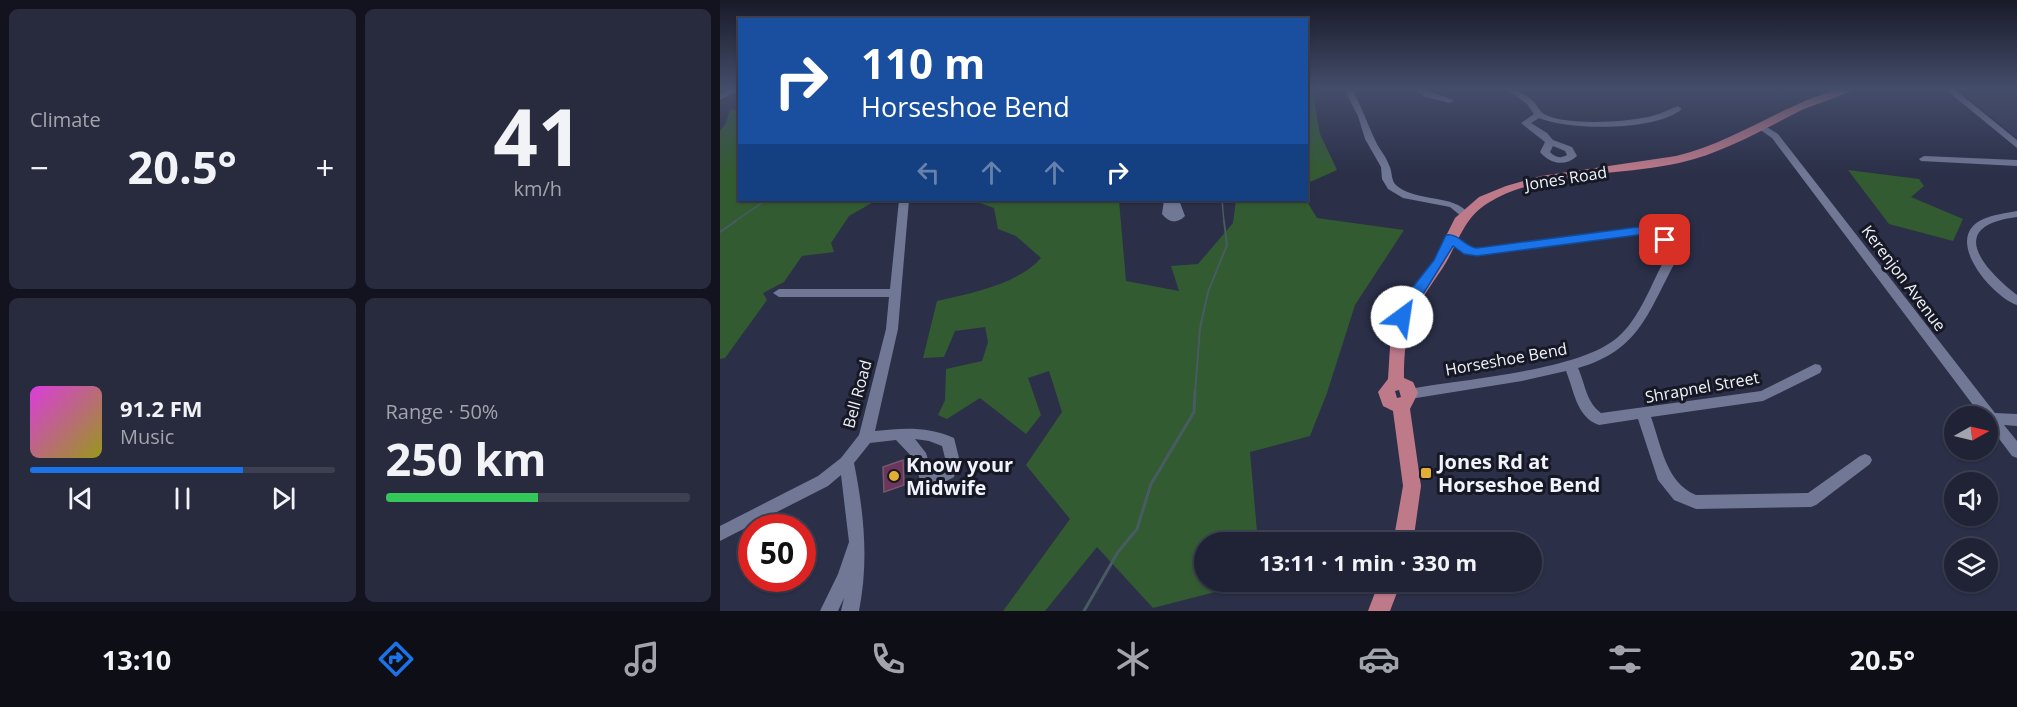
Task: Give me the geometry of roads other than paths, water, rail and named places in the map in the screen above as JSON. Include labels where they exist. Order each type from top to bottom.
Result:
[{"type":"main road","name":"Jones Road","points":[[1469,210],[1503,190],[1526,183],[1677,160],[1721,146],[1784,118]]},
{"type":"main road","points":[[1405,532],[1412,486],[1396,339],[1402,317],[1410,301],[1442,257],[1469,210]]},
{"type":"main road","points":[[1379,611],[1386,592]]},
{"type":"street","points":[[1363,118],[1370,139],[1386,167],[1387,179],[1392,187],[1407,196],[1469,210]]},
{"type":"street","points":[[1535,118],[1525,123],[1544,135],[1550,142]]},
{"type":"street","points":[[1547,118],[1607,124],[1652,118]]},
{"type":"street","points":[[1984,118],[2017,145]]},
{"type":"street","name":"Kerenjon Avenue","points":[[1762,127],[1775,136],[1983,406]]},
{"type":"street","points":[[1924,159],[2017,163]]},
{"type":"street","name":"Bell Road","points":[[720,534],[823,481],[846,462],[866,437],[892,329],[904,201]]},
{"type":"street","points":[[1169,201],[1167,214],[1172,219],[1180,216],[1174,201]]},
{"type":"street","points":[[2017,214],[1990,219],[1982,223],[1974,229],[1970,241],[1972,255],[1982,271],[2017,301]]},
{"type":"street","name":"Horseshoe Bend","points":[[1402,394],[1571,366],[1611,349],[1622,341],[1671,259],[1673,250],[1665,240],[1652,232],[1638,231],[1468,251]]},
{"type":"street","points":[[1451,238],[1468,251]]},
{"type":"street","points":[[1442,257],[1468,251]]},
{"type":"street","points":[[779,292],[895,292]]},
{"type":"street","name":"Shrapnel Street","points":[[1571,366],[1583,403],[1591,415],[1599,419],[1763,396],[1815,369]]},
{"type":"street","points":[[1643,414],[1666,480],[1679,495],[1696,502],[1811,500],[1865,460]]},
{"type":"street","points":[[1998,418],[2017,420]]},
{"type":"street","name":"Kerenjon Avenue","points":[[1998,426],[2017,452]]},
{"type":"street","points":[[866,437],[900,435]]},
{"type":"street","points":[[846,462],[853,492],[857,538],[857,585],[850,611]]},
{"type":"street","points":[[829,611],[846,576],[857,538]]},
{"type":"waterway","points":[[734,222],[765,201]]},
{"type":"waterway","points":[[1222,201],[1224,222]]},
{"type":"waterway","points":[[720,232],[736,221]]},
{"type":"waterway","points":[[1195,393],[1200,328],[1208,292],[1227,245],[1224,221]]},
{"type":"waterway","points":[[1084,611],[1118,552],[1137,529],[1151,484],[1194,412],[1195,391]]},
{"type":"place","name":"Jones Rd at Horseshoe Bend","points":[[1426,473]]},
{"type":"place","name":"Know your Midwife","points":[[894,476]]}]
